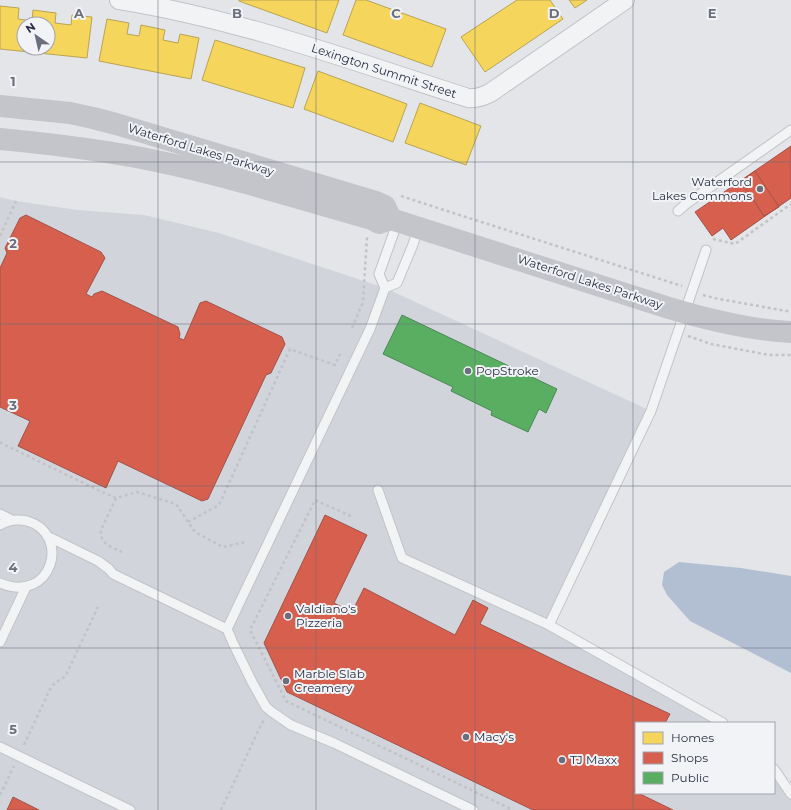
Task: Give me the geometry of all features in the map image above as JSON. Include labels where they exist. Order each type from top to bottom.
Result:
[{"type":"street","name":"Lexington Summit Street","points":[[119,0],[177,11],[242,27],[475,99],[490,93],[625,0]]},
{"type":"street","name":"Waterford Lakes Parkway","points":[[0,106],[70,113],[116,124],[376,202],[386,206],[395,220]]},
{"type":"street","name":"Waterford Lakes Parkway","points":[[0,139],[96,150],[157,161],[238,180],[372,219],[379,223],[395,220],[685,312],[735,325],[791,332]]},
{"type":"lane","points":[[678,212],[686,204],[791,130]]},
{"type":"lane","points":[[227,629],[370,329],[385,288],[379,274],[395,220]]},
{"type":"lane","points":[[385,288],[397,283],[419,228]]},
{"type":"lane","points":[[548,625],[651,411],[706,250]]},
{"type":"lane","points":[[378,490],[402,558],[548,625],[721,722]]},
{"type":"lane","points":[[0,514],[12,520]]},
{"type":"lane","points":[[0,525],[12,520],[32,522],[41,528],[52,546],[52,557],[49,567],[43,576],[35,583],[26,588],[16,588],[0,583]]},
{"type":"lane","points":[[47,536],[98,561],[113,574],[227,629],[232,643],[266,707],[291,725],[334,743],[473,810]]},
{"type":"lane","points":[[0,642],[26,588]]},
{"type":"lane","points":[[0,747],[130,810]]},
{"type":"lane","points":[[775,770],[791,794]]},
{"type":"path","points":[[0,236],[16,201]]},
{"type":"path","points":[[712,238],[735,244],[791,204]]},
{"type":"path","points":[[352,328],[363,302],[367,235]]},
{"type":"path","points":[[188,522],[220,505],[290,349],[335,365],[341,352]]},
{"type":"path","points":[[0,444],[116,498],[138,492],[176,504],[195,532],[223,547],[245,542]]},
{"type":"path","points":[[116,498],[101,533],[102,539],[106,544],[122,552]]},
{"type":"path","points":[[351,516],[315,500],[250,630],[286,701],[513,810]]},
{"type":"path","points":[[0,795],[51,687],[66,675],[98,607]]},
{"type":"path","points":[[221,810],[262,723],[272,712],[286,701]]},
{"type":"shaded area","points":[[0,197],[16,201],[77,210],[144,215],[219,233],[385,288],[651,411],[549,625],[722,722],[635,722],[635,794],[775,794],[775,770],[791,794],[791,810],[0,810]]},
{"type":"water","points":[[679,562],[741,568],[791,576],[791,673],[690,621],[667,595],[662,585],[664,572]]},
{"type":"building: Homes","points":[[239,0],[339,0],[327,33]]},
{"type":"building: Homes","points":[[356,0],[366,0],[446,29],[432,67],[343,35]]},
{"type":"building: Homes","points":[[517,0],[550,0],[563,19],[485,72],[461,37]]},
{"type":"building: Homes","points":[[569,0],[587,0],[575,8]]},
{"type":"building: Homes","points":[[0,6],[19,8],[18,16],[16,16],[16,51],[0,49]]},
{"type":"building: Homes","points":[[33,10],[56,13],[56,16],[32,16]]},
{"type":"building: Homes","points":[[72,15],[92,17],[87,58],[56,55],[56,23],[71,25]]},
{"type":"building: Homes","points":[[107,19],[129,23],[127,34],[139,36],[141,25],[165,30],[163,40],[178,43],[180,34],[199,38],[191,79],[99,61]]},
{"type":"building: Homes","points":[[215,40],[305,68],[293,108],[202,80]]},
{"type":"building: Homes","points":[[318,71],[407,104],[393,142],[304,109]]},
{"type":"building: Homes","points":[[420,103],[481,126],[466,165],[405,143]]},
{"type":"building: Shops","name":"Waterford Lakes Commons","points":[[791,146],[791,198],[731,240],[723,228],[712,236],[695,212]]},
{"type":"building: Shops","points":[[755,171],[779,207],[764,216],[741,181]]},
{"type":"building: Shops","points":[[26,215],[101,252],[105,258],[86,294],[92,297],[94,294],[102,291],[178,327],[180,334],[179,338],[184,340],[200,303],[206,301],[282,337],[285,344],[271,373],[266,375],[208,499],[202,501],[118,461],[106,488],[18,446],[30,421],[0,407],[0,268],[7,253],[5,248],[20,218]]},
{"type":"building: Shops","points":[[325,515],[367,535],[334,603],[352,612],[364,588],[455,635],[473,600],[488,608],[480,624],[670,714],[666,722],[635,722],[634,791],[635,794],[640,794],[673,810],[533,810],[287,692],[264,643]]},
{"type":"building: Shops","points":[[13,797],[39,810],[7,810]]},
{"type":"building: Public","name":"PopStroke","points":[[402,315],[557,389],[546,413],[539,409],[528,432],[491,415],[492,411],[451,391],[453,387],[383,354]]},
{"type":"place","name":"Waterford Lakes Commons","points":[[760,189]]},
{"type":"place","name":"PopStroke","points":[[468,371]]},
{"type":"place","name":"Valdiano's Pizzeria","points":[[288,616]]},
{"type":"place","name":"Marble Slab Creamery","points":[[286,681]]},
{"type":"place","name":"Macy's","points":[[466,737]]},
{"type":"place","name":"TJ Maxx","points":[[562,760]]}]
